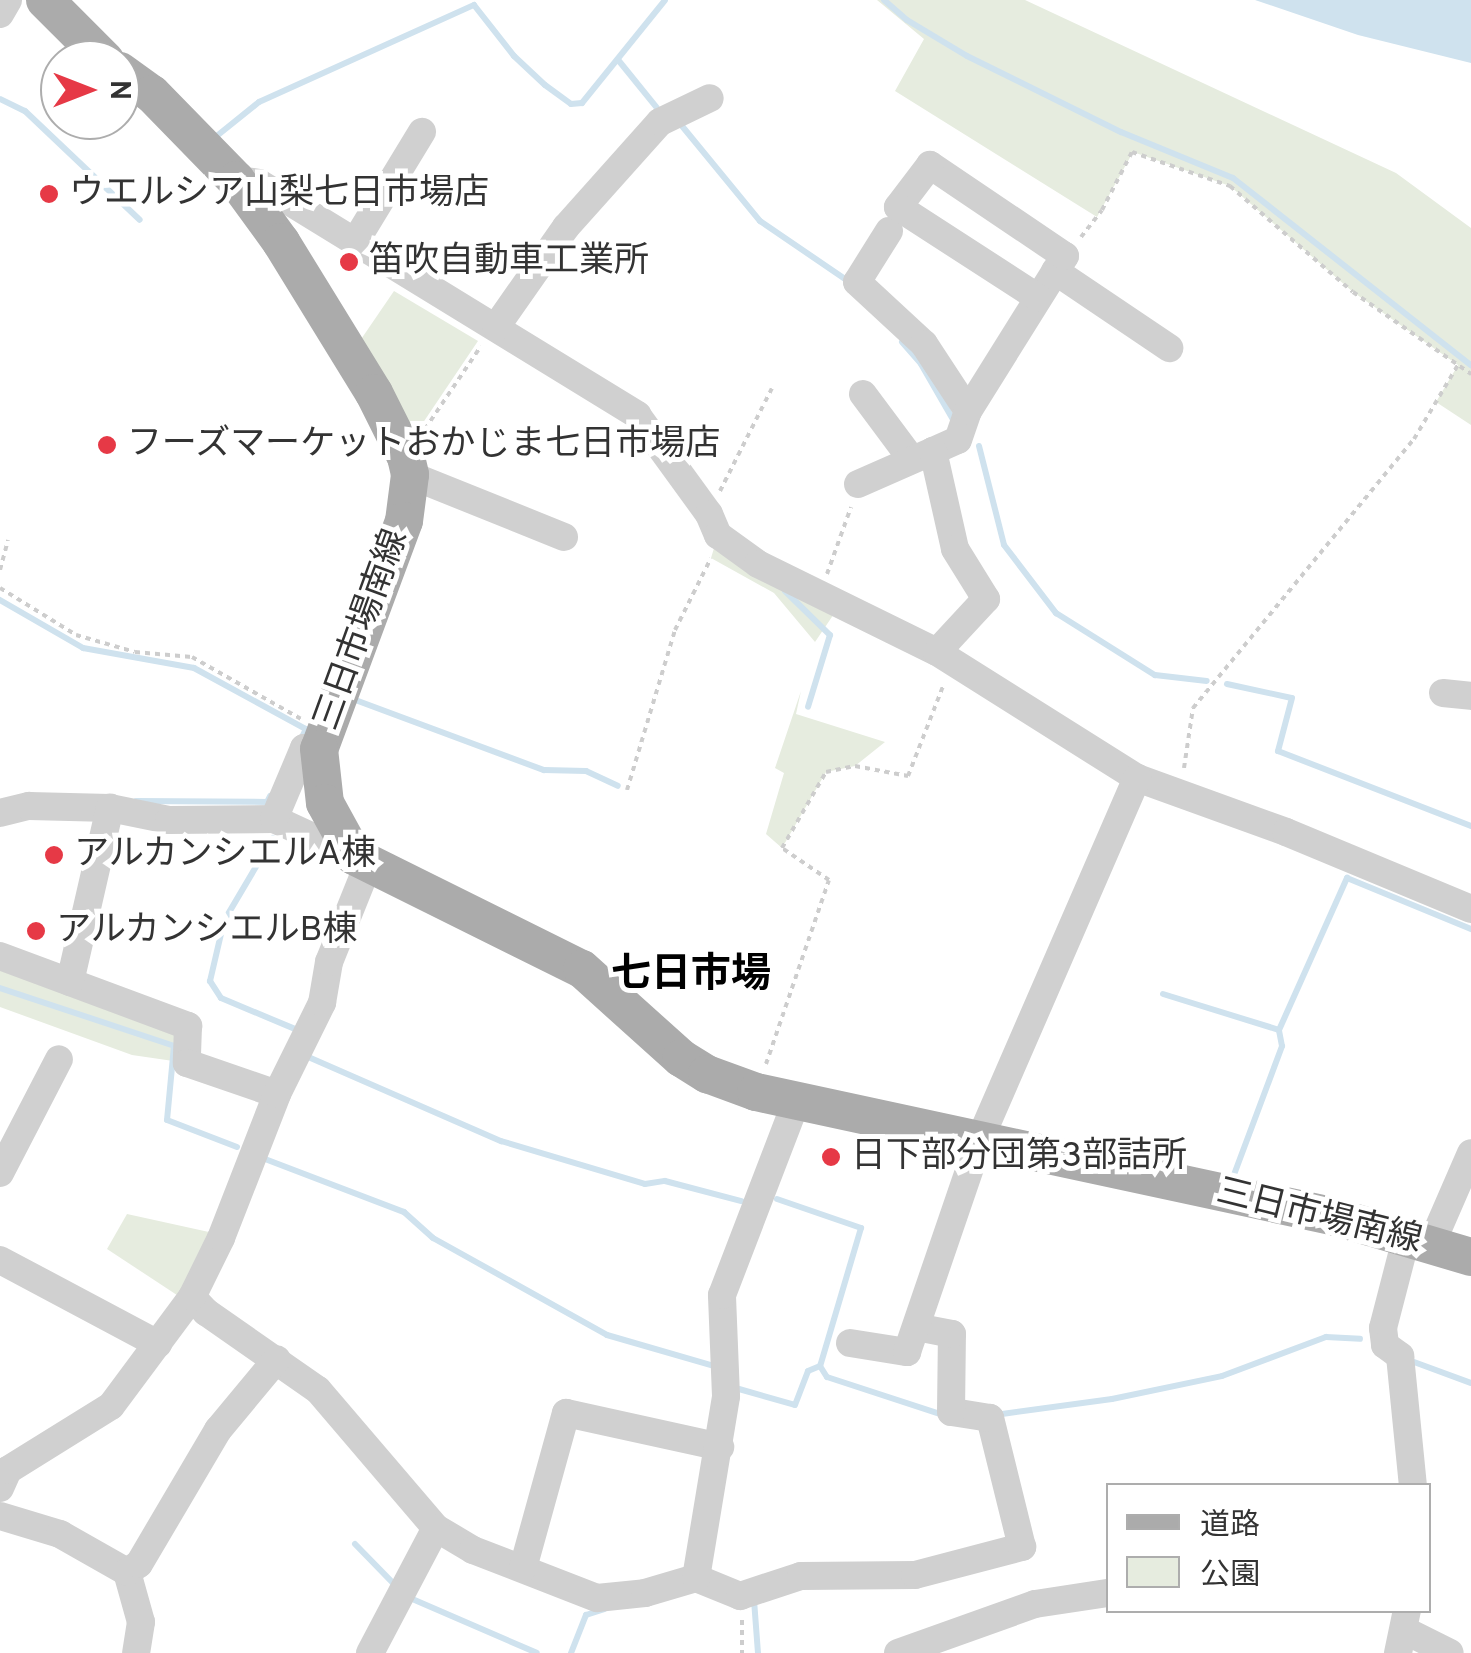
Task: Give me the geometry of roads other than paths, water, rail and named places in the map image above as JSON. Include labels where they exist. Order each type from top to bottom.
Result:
[{"type":"main road","points":[[46,0],[85,40]]},
{"type":"main road","points":[[140,85],[236,180],[281,242],[365,378],[408,466]]},
{"type":"main road","name":"三日市場南線","points":[[408,466],[404,521],[321,740],[325,803],[361,861],[582,968],[681,1058],[707,1074],[756,1092],[1336,1217],[1471,1257]]},
{"type":"street","points":[[0,14],[8,0]]},
{"type":"street","points":[[491,333],[566,227],[660,122],[710,98]]},
{"type":"street","points":[[355,242],[422,132]]},
{"type":"street","points":[[1037,298],[898,207],[930,165],[1168,348]]},
{"type":"street","points":[[236,180],[258,183],[491,333],[637,415],[714,524],[758,564],[820,592],[945,659],[1137,778],[1286,832],[1471,909]]},
{"type":"street","points":[[889,232],[857,282],[924,344],[968,411]]},
{"type":"street","points":[[858,484],[958,440],[968,411],[1060,264]]},
{"type":"street","points":[[863,394],[922,454],[955,549],[986,600],[945,659]]},
{"type":"street","points":[[408,466],[564,536]]},
{"type":"street","points":[[274,819],[304,748],[321,740]]},
{"type":"street","points":[[850,1343],[907,1352],[980,1139],[1137,778]]},
{"type":"street","points":[[0,813],[29,806],[110,808],[169,820],[274,819],[361,861],[330,962],[322,1003],[277,1094],[221,1238],[192,1297],[112,1406],[8,1470],[0,1488]]},
{"type":"street","points":[[70,982],[110,808]]},
{"type":"street","points":[[0,956],[188,1026],[187,1063],[277,1094]]},
{"type":"street","points":[[0,1173],[59,1059]]},
{"type":"street","points":[[696,1578],[726,1396],[722,1295],[796,1100]]},
{"type":"street","points":[[1413,1483],[1400,1356],[1386,1345],[1382,1328],[1419,1242],[1471,1153]]},
{"type":"street","points":[[0,1260],[158,1344]]},
{"type":"street","points":[[192,1297],[206,1312],[318,1390],[436,1528],[473,1550],[597,1598],[646,1594],[696,1578],[740,1596],[801,1576],[915,1576],[1022,1547],[990,1418],[951,1412],[952,1334],[917,1327]]},
{"type":"street","points":[[127,1572],[139,1564],[218,1430],[277,1359]]},
{"type":"street","points":[[522,1568],[566,1413],[720,1446]]},
{"type":"street","points":[[0,1516],[60,1534],[127,1572],[141,1622],[136,1653]]},
{"type":"street","points":[[370,1653],[436,1528]]},
{"type":"street","points":[[898,1653],[1035,1604],[1106,1594]]},
{"type":"street","points":[[1403,1631],[1450,1653]]},
{"type":"water","points":[[1255,0],[1471,0],[1471,63],[1358,35]]},
{"type":"waterway","points":[[213,139],[259,102],[474,5],[514,56],[545,85],[571,104],[582,103],[665,0]]},
{"type":"waterway","points":[[884,0],[907,20],[967,56],[1121,132],[1233,178],[1471,365]]},
{"type":"waterway","points":[[619,61],[657,108]]},
{"type":"waterway","points":[[0,99],[25,111],[140,220]]},
{"type":"waterway","points":[[682,126],[760,221],[851,283]]},
{"type":"waterway","points":[[902,342],[921,364],[955,423]]},
{"type":"waterway","points":[[979,446],[1004,545],[1056,613],[1155,675],[1207,681]]},
{"type":"waterway","points":[[785,591],[830,635],[808,707]]},
{"type":"waterway","points":[[0,600],[83,648],[194,668],[306,729],[300,741]]},
{"type":"waterway","points":[[1227,684],[1292,698],[1278,751],[1471,826]]},
{"type":"waterway","points":[[350,698],[544,770],[586,771],[618,786]]},
{"type":"waterway","points":[[136,801],[267,802],[270,796]]},
{"type":"waterway","points":[[273,838],[224,921],[210,981],[221,998],[295,1029]]},
{"type":"waterway","points":[[1163,994],[1279,1030],[1347,878],[1471,929]]},
{"type":"waterway","points":[[0,988],[174,1046],[167,1120],[237,1147]]},
{"type":"waterway","points":[[1232,1180],[1282,1046],[1279,1030]]},
{"type":"waterway","points":[[306,1056],[501,1141],[645,1184],[665,1181],[741,1201]]},
{"type":"waterway","points":[[265,1159],[404,1212],[433,1238],[607,1335],[714,1366]]},
{"type":"waterway","points":[[777,1199],[861,1228],[820,1366]]},
{"type":"waterway","points":[[1002,1414],[1112,1399],[1222,1376],[1326,1337],[1360,1339]]},
{"type":"waterway","points":[[1414,1362],[1471,1383]]},
{"type":"waterway","points":[[739,1389],[795,1405],[808,1371],[820,1366],[827,1377],[946,1416]]},
{"type":"waterway","points":[[355,1544],[395,1585]]},
{"type":"waterway","points":[[410,1598],[537,1653]]},
{"type":"waterway","points":[[754,1600],[758,1653]]},
{"type":"waterway","points":[[571,1653],[586,1615],[604,1609]]},
{"type":"place","name":"ウエルシア山梨七日市場店","points":[[49,194]]},
{"type":"place","name":"笛吹自動車工業所","points":[[349,262]]},
{"type":"place","name":"フーズマーケットおかじま七日市場店","points":[[107,445]]},
{"type":"place","name":"アルカンシエルA棟","points":[[54,855]]},
{"type":"place","name":"アルカンシエルB棟","points":[[36,931]]},
{"type":"place","name":"日下部分団第3部詰所","points":[[831,1157]]},
{"type":"district","name":"七日市場","points":[[691,976]]}]
